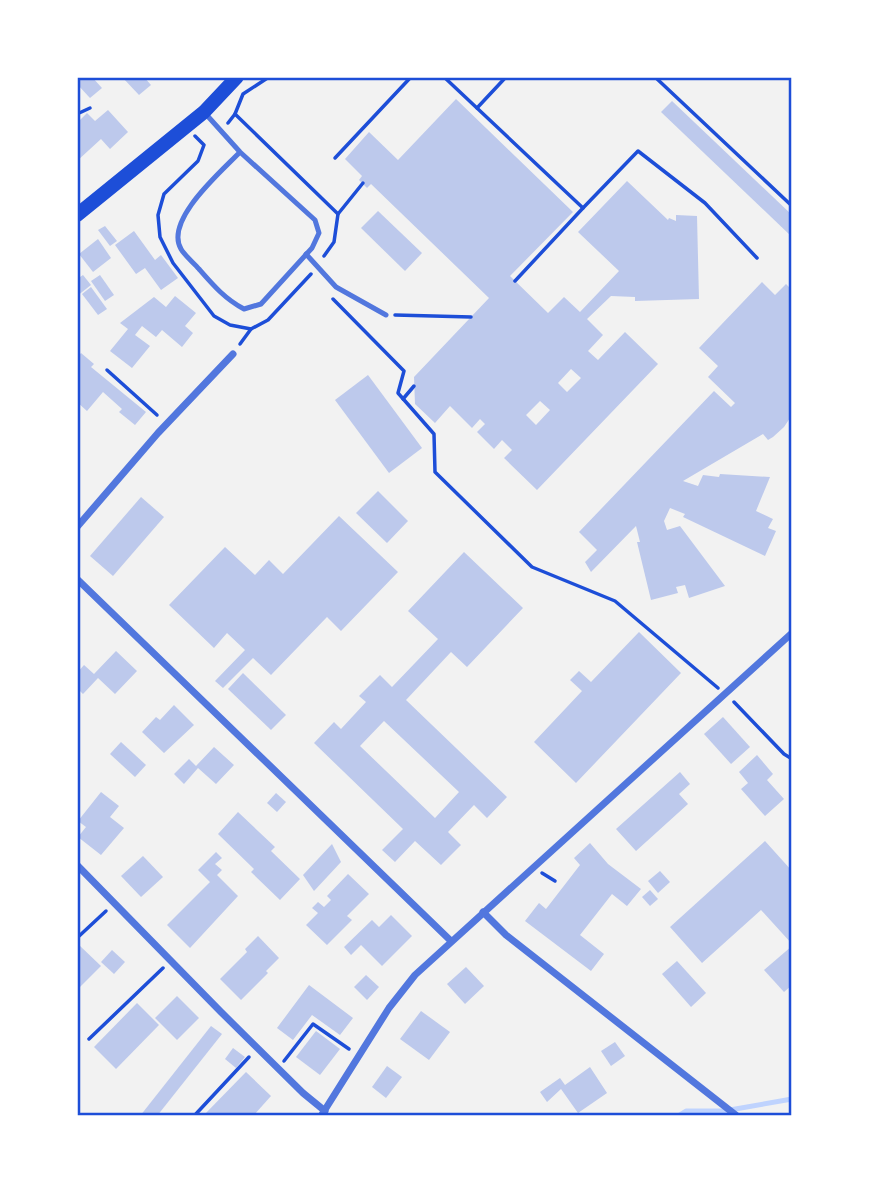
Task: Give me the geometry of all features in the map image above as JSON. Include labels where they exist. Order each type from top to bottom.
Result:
[{"type":"main road","points":[[77,215],[204,112],[237,77]]},
{"type":"street","points":[[77,527],[167,424],[233,354]]},
{"type":"street","points":[[77,579],[451,941]]},
{"type":"street","points":[[77,865],[323,1113],[389,1008],[415,975],[792,634]]},
{"type":"street","points":[[483,912],[506,935],[737,1116]]},
{"type":"lane","points":[[204,112],[240,152],[315,220],[318,233],[306,254],[261,304],[244,309],[228,300],[180,248],[177,232],[185,213],[240,152]]},
{"type":"lane","points":[[306,254],[336,287],[386,315]]},
{"type":"path","points":[[221,131],[235,114],[243,94],[269,77]]},
{"type":"path","points":[[335,158],[411,77]]},
{"type":"path","points":[[444,77],[583,208]]},
{"type":"path","points":[[477,108],[506,77]]},
{"type":"path","points":[[655,77],[792,206]]},
{"type":"path","points":[[77,114],[90,108]]},
{"type":"path","points":[[235,114],[338,214]]},
{"type":"path","points":[[186,127],[204,145],[198,161],[164,194],[158,215],[160,237],[173,263],[214,316],[230,326],[251,329]]},
{"type":"path","points":[[515,281],[638,152],[705,203],[757,258]]},
{"type":"path","points":[[233,354],[251,329],[268,320],[311,274],[334,242],[338,214],[363,183]]},
{"type":"path","points":[[311,274],[318,283]]},
{"type":"path","points":[[326,291],[404,371],[398,393],[434,434],[435,472],[531,567],[615,601],[727,694],[784,754],[792,758]]},
{"type":"path","points":[[386,315],[471,317]]},
{"type":"path","points":[[107,370],[167,424]]},
{"type":"path","points":[[403,399],[414,386]]},
{"type":"path","points":[[77,937],[114,903]]},
{"type":"path","points":[[89,1039],[171,960]]},
{"type":"path","points":[[278,1068],[313,1024],[358,1055]]},
{"type":"path","points":[[194,1116],[258,1048]]},
{"type":"building","points":[[77,77],[92,77],[102,88],[90,98],[77,84]]},
{"type":"building","points":[[122,77],[144,77],[151,85],[139,95]]},
{"type":"building","points":[[456,99],[573,212],[510,276],[548,313],[564,297],[580,312],[619,271],[578,232],[627,181],[668,220],[669,218],[676,221],[676,215],[697,216],[699,299],[635,301],[635,297],[611,296],[587,319],[603,335],[588,351],[598,360],[625,332],[658,364],[537,490],[504,458],[512,450],[502,440],[494,449],[477,432],[485,424],[480,419],[472,428],[450,406],[435,423],[415,404],[414,377],[489,298],[371,184],[367,188],[359,180],[362,176],[345,159],[369,132],[398,160]],"holes":[[[571,369],[581,378],[567,392],[558,383]],[[540,401],[550,410],[536,425],[526,415]]]},
{"type":"building","points":[[672,101],[792,215],[792,237],[661,112]]},
{"type":"building","points":[[108,110],[128,132],[110,149],[101,139],[77,161],[77,123],[87,113],[95,121]]},
{"type":"building","points":[[378,211],[422,253],[405,271],[361,228]]},
{"type":"building","points":[[105,226],[117,241],[110,246],[98,230]]},
{"type":"building","points":[[134,231],[155,260],[161,255],[178,278],[161,290],[145,268],[136,274],[115,245]]},
{"type":"building","points":[[98,239],[111,258],[93,272],[79,254]]},
{"type":"building","points":[[83,275],[91,285],[77,296],[77,279]]},
{"type":"building","points":[[100,275],[114,295],[105,301],[91,281]]},
{"type":"building","points":[[762,282],[775,295],[786,284],[792,290],[792,415],[773,437],[768,440],[763,434],[683,481],[698,486],[703,475],[770,477],[756,511],[773,519],[768,528],[776,531],[765,556],[683,517],[685,514],[670,508],[664,521],[667,530],[680,526],[725,586],[689,598],[685,585],[676,587],[678,593],[651,600],[637,542],[640,542],[636,526],[591,572],[585,562],[597,550],[579,532],[714,391],[731,407],[735,403],[708,377],[718,366],[699,348]]},
{"type":"building","points":[[91,287],[107,309],[98,315],[82,294]]},
{"type":"building","points":[[175,296],[196,313],[185,326],[193,333],[182,347],[162,330],[156,337],[142,326],[135,335],[150,346],[132,368],[110,351],[128,329],[120,323],[154,297],[166,307]]},
{"type":"building","points":[[81,353],[94,364],[91,367],[146,412],[135,425],[119,412],[122,409],[103,392],[87,411],[77,402],[77,358]]},
{"type":"building","points":[[368,375],[422,448],[389,473],[335,400]]},
{"type":"building","points":[[378,491],[408,521],[387,543],[356,513]]},
{"type":"building","points":[[141,497],[164,517],[113,576],[90,556]]},
{"type":"building","points":[[339,516],[398,572],[341,631],[327,617],[271,675],[253,658],[223,688],[215,681],[245,650],[227,633],[214,648],[169,605],[225,547],[255,575],[269,560],[283,574]]},
{"type":"building","points":[[464,552],[523,608],[467,667],[451,652],[406,700],[507,797],[487,818],[474,805],[448,832],[461,845],[441,865],[415,841],[395,862],[382,850],[403,829],[314,743],[334,722],[341,729],[366,702],[359,696],[380,675],[392,687],[438,639],[408,611]],"holes":[[[384,721],[459,792],[435,818],[360,746]]]},
{"type":"building","points":[[639,632],[681,673],[576,783],[534,742],[582,691],[570,680],[579,671],[591,682]]},
{"type":"building","points":[[116,651],[137,671],[115,694],[98,678],[83,694],[77,688],[77,673],[84,665],[94,674]]},
{"type":"building","points":[[243,673],[286,715],[271,730],[228,689]]},
{"type":"building","points":[[174,705],[194,725],[164,753],[142,732],[156,717],[160,720]]},
{"type":"building","points":[[723,717],[750,747],[731,764],[704,734]]},
{"type":"building","points":[[121,742],[146,765],[135,777],[110,754]]},
{"type":"building","points":[[214,747],[234,765],[216,784],[198,768],[184,784],[174,774],[189,759],[196,766]]},
{"type":"building","points":[[757,755],[773,774],[767,780],[784,799],[765,816],[741,789],[748,783],[739,772]]},
{"type":"building","points":[[680,772],[690,784],[679,794],[688,804],[636,851],[616,829]]},
{"type":"building","points":[[101,792],[119,806],[110,817],[124,828],[101,855],[78,837],[86,827],[78,821]]},
{"type":"building","points":[[276,793],[286,802],[277,812],[267,803]]},
{"type":"building","points":[[238,812],[275,847],[271,851],[300,879],[280,900],[251,872],[254,869],[218,834]]},
{"type":"building","points":[[765,841],[792,871],[792,944],[761,910],[702,963],[670,927]]},
{"type":"building","points":[[590,843],[608,864],[641,889],[627,906],[612,894],[580,935],[604,954],[591,971],[525,921],[539,903],[546,909],[580,865],[574,858]]},
{"type":"building","points":[[332,844],[341,862],[314,891],[303,875]]},
{"type":"building","points":[[216,852],[222,858],[215,864],[222,870],[217,875],[238,896],[190,948],[167,925],[210,882],[198,870]]},
{"type":"building","points":[[143,856],[163,877],[141,897],[121,876]]},
{"type":"building","points":[[660,871],[670,882],[658,893],[648,881]]},
{"type":"building","points":[[348,874],[369,894],[347,916],[352,920],[327,945],[306,925],[318,913],[312,908],[318,902],[324,907],[331,900],[327,896]]},
{"type":"building","points":[[650,890],[658,899],[650,906],[642,897]]},
{"type":"building","points":[[391,915],[412,936],[382,966],[361,945],[351,955],[344,947],[372,920],[379,927]]},
{"type":"building","points":[[258,936],[279,958],[241,1000],[220,979],[247,952],[245,949]]},
{"type":"building","points":[[79,945],[101,966],[77,990],[77,947]]},
{"type":"building","points":[[792,946],[792,985],[784,992],[764,970]]},
{"type":"building","points":[[112,950],[125,962],[114,974],[101,962]]},
{"type":"building","points":[[677,961],[706,993],[691,1007],[662,974]]},
{"type":"building","points":[[466,967],[484,986],[465,1004],[447,984]]},
{"type":"building","points":[[366,975],[379,987],[367,1000],[354,987]]},
{"type":"building","points":[[309,985],[353,1018],[340,1035],[312,1015],[293,1040],[277,1028]]},
{"type":"building","points":[[177,996],[199,1018],[177,1040],[155,1018]]},
{"type":"building","points":[[137,1003],[159,1025],[116,1069],[94,1047]]},
{"type":"building","points":[[421,1011],[450,1032],[429,1060],[400,1039]]},
{"type":"building","points":[[211,1026],[222,1034],[157,1116],[140,1116]]},
{"type":"building","points":[[316,1031],[340,1049],[320,1075],[296,1057]]},
{"type":"building","points":[[615,1042],[625,1056],[611,1066],[601,1051]]},
{"type":"building","points":[[233,1048],[245,1057],[236,1068],[225,1059]]},
{"type":"building","points":[[387,1066],[402,1077],[386,1098],[372,1087]]},
{"type":"building","points":[[590,1067],[607,1093],[578,1113],[561,1089],[547,1102],[540,1092],[560,1078],[565,1085]]},
{"type":"building","points":[[246,1072],[271,1096],[253,1116],[203,1116]]},
{"type":"waterway","points":[[678,1116],[686,1111],[724,1111],[792,1099]]}]
